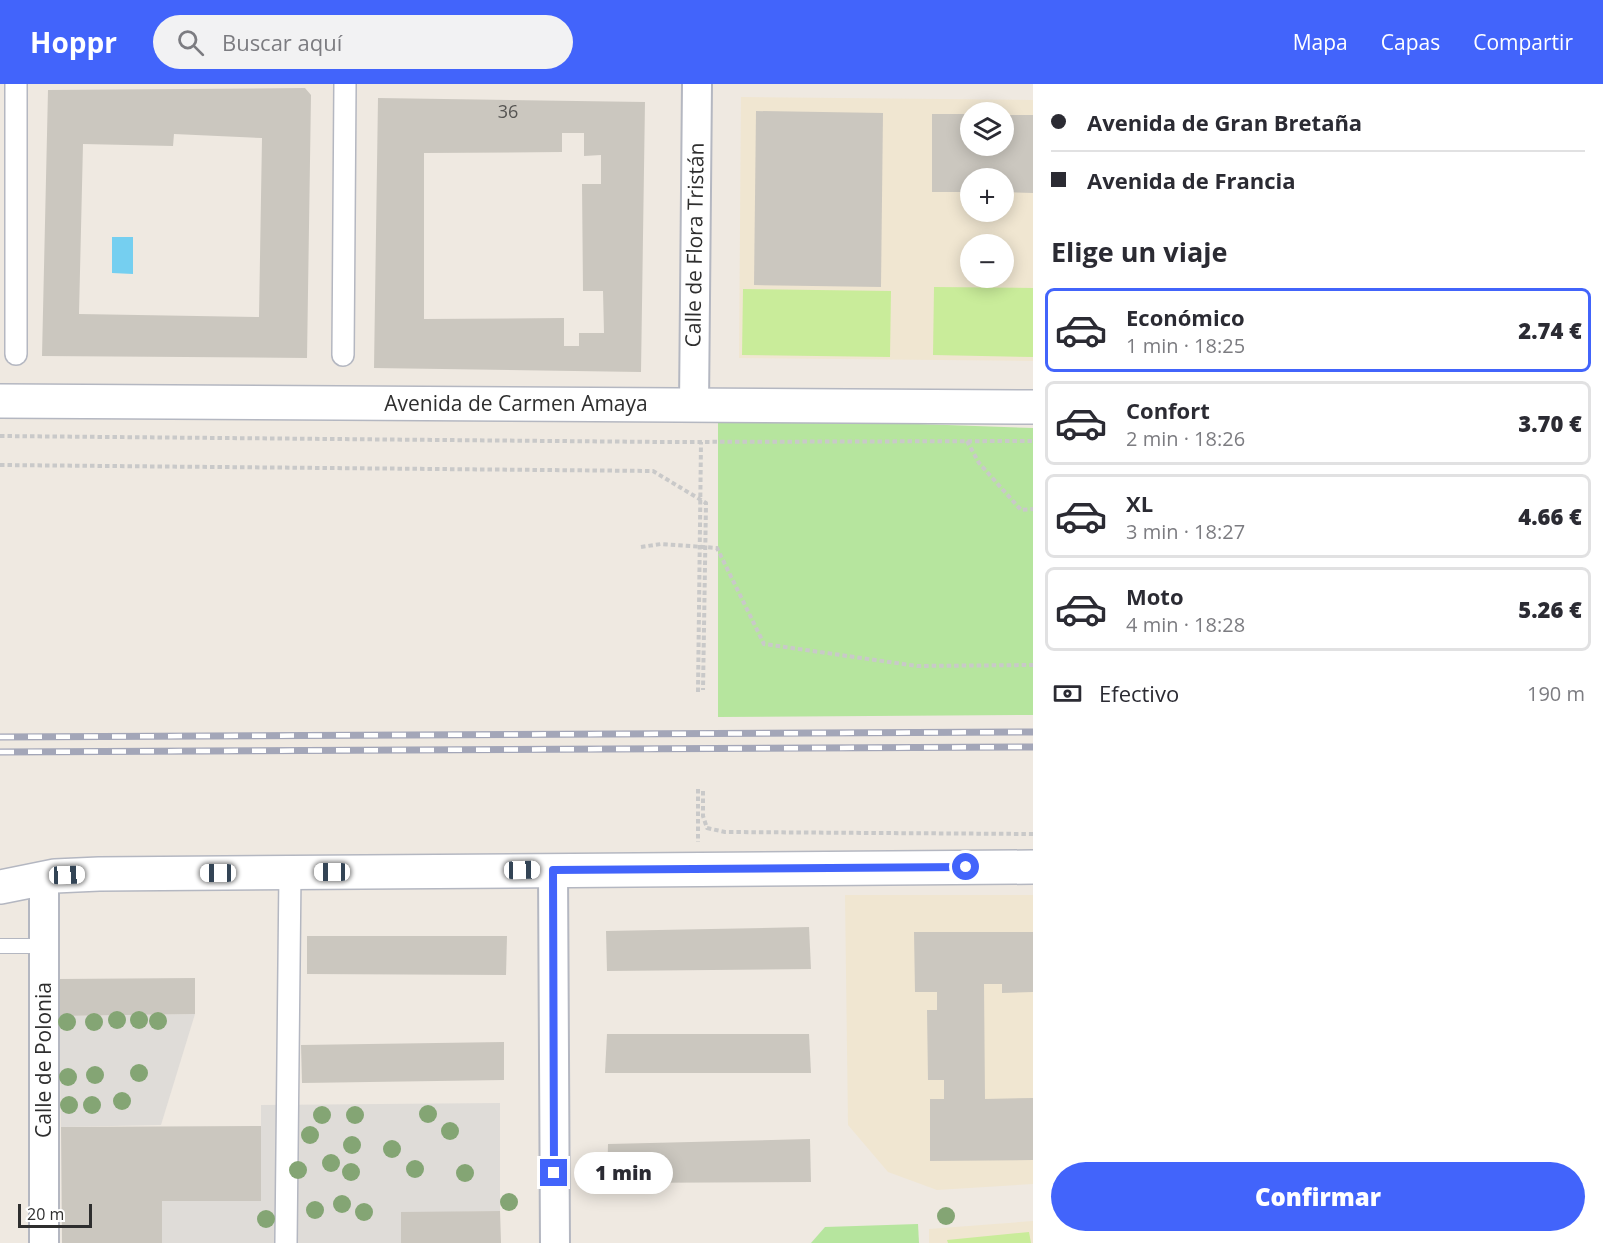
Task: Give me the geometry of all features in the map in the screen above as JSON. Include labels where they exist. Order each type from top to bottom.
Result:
[{"type":"street","points":[[16,84],[16,354]]},
{"type":"street","points":[[343,355],[345,84]]},
{"type":"street","name":"Calle de Flora Tristán","points":[[694,406],[697,84]]},
{"type":"street","name":"Avenida de Carmen Amaya","points":[[0,401],[1033,407]]},
{"type":"street","points":[[0,887],[44,878],[99,874],[1033,867]]},
{"type":"street","points":[[553,870],[555,1243]]},
{"type":"street","points":[[286,1243],[290,872]]},
{"type":"street","name":"Calle de Polonia","points":[[44,878],[44,1243]]},
{"type":"lane","points":[[0,946],[44,946]]},
{"type":"path","points":[[0,436],[701,442],[1033,441]]},
{"type":"path","points":[[967,441],[979,463],[1021,510],[1033,509]]},
{"type":"path","points":[[698,692],[701,442]]},
{"type":"path","points":[[0,465],[653,471],[706,503],[704,690]]},
{"type":"path","points":[[641,547],[661,544],[717,548],[764,644],[917,666],[1033,665]]},
{"type":"path","points":[[698,789],[700,869]]},
{"type":"path","points":[[703,791],[703,816],[707,828],[725,832],[1033,834]]},
{"type":"shaded area","points":[[741,97],[1033,100],[1033,361],[739,358]]},
{"type":"shaded area","points":[[845,895],[1033,895],[1033,1184],[937,1190],[888,1172],[848,1125]]},
{"type":"shaded area","points":[[195,1014],[161,1125],[61,1127],[59,1016]]},
{"type":"shaded area","points":[[500,1103],[500,1211],[401,1213],[401,1243],[162,1243],[162,1201],[261,1201],[261,1105]]},
{"type":"shaded area","points":[[1033,1221],[1033,1243],[929,1243],[929,1229]]},
{"type":"green space","points":[[934,287],[1033,288],[1033,357],[933,355]]},
{"type":"green space","points":[[743,289],[891,291],[890,357],[742,355]]},
{"type":"green space","points":[[718,417],[1033,428],[1033,715],[718,717]]},
{"type":"green space","points":[[918,1224],[919,1243],[811,1243],[825,1227]]},
{"type":"green space","points":[[1029,1232],[1031,1243],[948,1243],[947,1240]]},
{"type":"water","points":[[112,237],[133,237],[133,274],[112,273]]},
{"type":"building","points":[[305,88],[311,95],[307,358],[42,356],[48,90]],"holes":[[[174,134],[262,138],[259,317],[79,314],[83,144],[173,146]]]},
{"type":"building","points":[[378,98],[645,102],[641,372],[374,368]],"holes":[[[562,133],[584,133],[584,156],[601,155],[601,184],[582,184],[583,291],[603,291],[604,333],[579,333],[579,346],[564,346],[564,318],[424,319],[424,153],[562,152]]]},
{"type":"building","points":[[756,111],[883,113],[881,287],[754,285]]},
{"type":"building","points":[[932,114],[960,114],[960,156],[1014,156],[1014,115],[1033,115],[1033,193],[1014,192],[1014,168],[960,168],[960,192],[932,192]]},
{"type":"building","points":[[809,927],[811,969],[607,971],[606,931]]},
{"type":"building","points":[[914,932],[1033,932],[1033,992],[1002,993],[1002,984],[984,984],[985,1099],[1033,1098],[1033,1160],[930,1161],[930,1099],[944,1099],[944,1080],[928,1080],[927,1010],[937,1010],[937,992],[915,992]]},
{"type":"building","points":[[307,936],[507,936],[506,975],[307,974]]},
{"type":"building","points":[[195,978],[195,1014],[59,1016],[59,979]]},
{"type":"building","points":[[607,1034],[809,1034],[811,1073],[605,1073]]},
{"type":"building","points":[[504,1042],[504,1080],[302,1083],[301,1045]]},
{"type":"building","points":[[261,1126],[261,1201],[162,1201],[162,1243],[62,1243],[61,1127]]},
{"type":"building","points":[[810,1139],[811,1182],[607,1183],[608,1144]]},
{"type":"building","points":[[500,1211],[501,1243],[401,1243],[401,1212]]},
{"type":"railway","points":[[0,737],[1033,732]]},
{"type":"railway","points":[[0,752],[1033,747]]},
{"type":"route","points":[[554,1173],[553,870],[966,867]]}]
